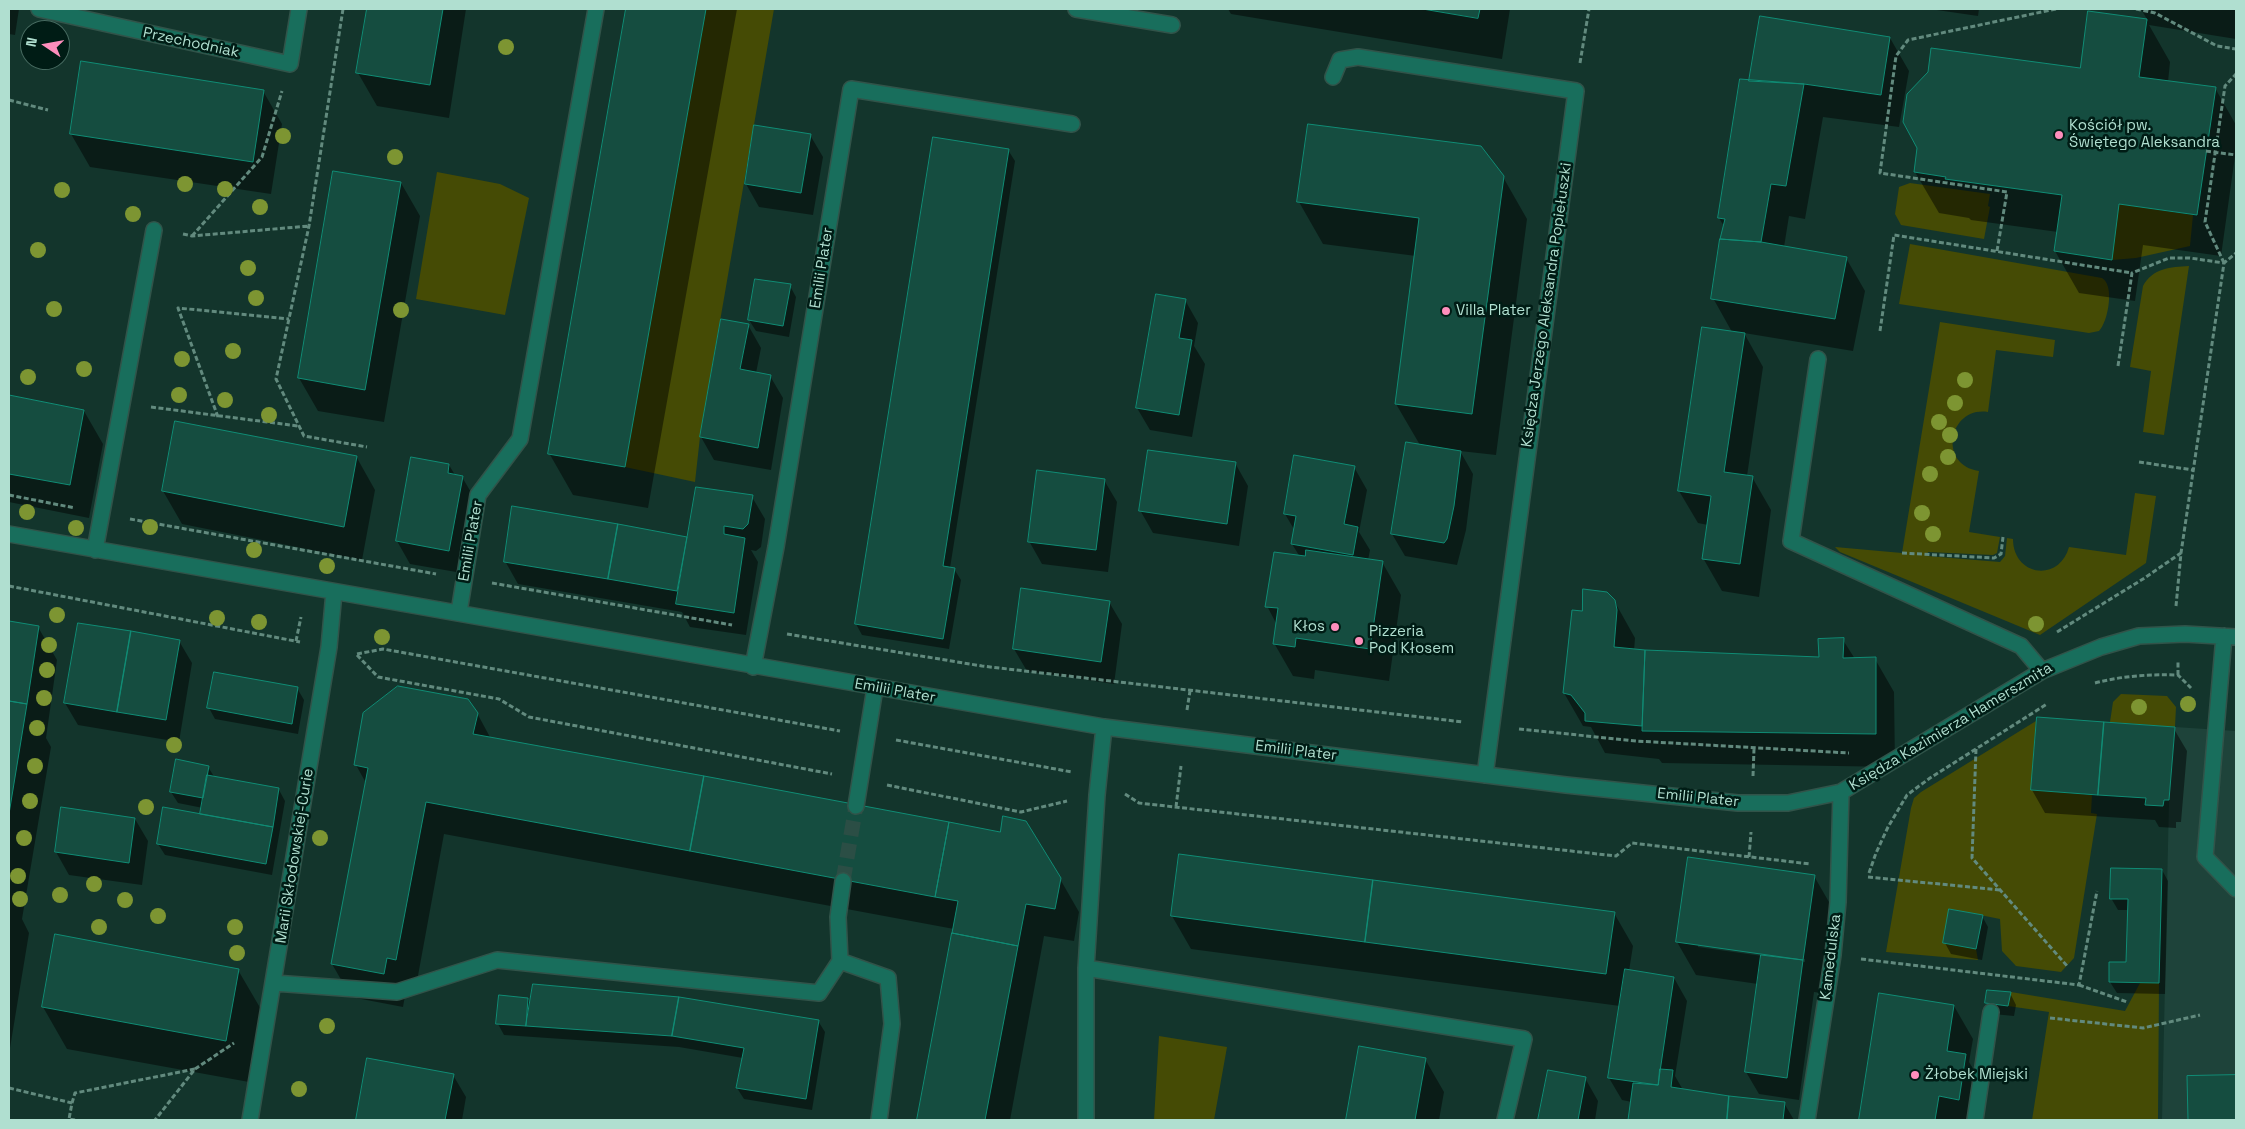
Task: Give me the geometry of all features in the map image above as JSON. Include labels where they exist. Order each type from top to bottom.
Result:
[{"type":"street","name":"Przechodniak","points":[[39,9],[290,64]]},
{"type":"street","points":[[290,64],[299,9]]},
{"type":"street","name":"Emilii Plater","points":[[459,612],[478,495],[520,439],[596,9]]},
{"type":"street","points":[[1076,9],[1172,25]]},
{"type":"street","points":[[1333,77],[1340,60],[1358,57],[1576,91]]},
{"type":"street","name":"Emilii Plater","points":[[753,666],[761,630],[851,89],[1072,124]]},
{"type":"street","name":"Księdza Jerzego Aleksandra Popiełuszki","points":[[1485,775],[1576,91]]},
{"type":"street","points":[[95,550],[154,230]]},
{"type":"street","points":[[1818,359],[1791,541],[2021,646],[2042,670]]},
{"type":"street","name":"Emilii Plater","points":[[9,534],[1104,727],[1485,775],[1738,803],[1788,803],[1841,792]]},
{"type":"street","name":"Marii Skłodowskiej-Curie","points":[[250,1120],[329,648],[334,592]]},
{"type":"street","name":"Księdza Kazimierza Hamerszmita","points":[[1841,792],[2042,670],[2101,647],[2139,636],[2185,634],[2230,637]]},
{"type":"street","points":[[2230,637],[2219,714],[2205,857],[2236,889]]},
{"type":"street","points":[[856,806],[875,688]]},
{"type":"street","points":[[1086,1120],[1086,968],[1097,794],[1104,727]]},
{"type":"street","name":"Kamedulska","points":[[1807,1120],[1833,955],[1839,885],[1841,792]]},
{"type":"street","points":[[274,984],[397,992],[497,960],[819,993],[840,961],[838,917],[843,881]]},
{"type":"street","points":[[840,961],[888,978],[892,1024],[878,1120]]},
{"type":"street","points":[[1086,968],[1524,1039],[1504,1120]]},
{"type":"street","points":[[1975,1120],[1991,1012]]},
{"type":"path","points":[[343,9],[309,226],[276,379],[304,436],[367,447]]},
{"type":"path","points":[[1576,91],[1588,9]]},
{"type":"path","points":[[1997,251],[2007,192],[1880,173],[1896,56],[1908,40],[2056,9]]},
{"type":"path","points":[[2136,9],[2154,13],[2217,46],[2236,50]]},
{"type":"path","points":[[290,64],[262,158],[192,236],[309,226]]},
{"type":"path","points":[[2025,651],[2143,579],[2181,553],[2224,263],[2205,222],[2225,86],[2236,74]]},
{"type":"path","points":[[9,100],[48,110]]},
{"type":"path","points":[[2206,151],[2236,155]]},
{"type":"path","points":[[1880,331],[1894,235],[2132,273],[2169,258],[2190,258],[2224,263],[2236,254]]},
{"type":"path","points":[[2118,366],[2132,273]]},
{"type":"path","points":[[218,417],[178,308],[289,319]]},
{"type":"path","points":[[123,404],[299,426]]},
{"type":"path","points":[[2139,462],[2193,470]]},
{"type":"path","points":[[9,495],[102,514],[464,579],[982,666],[1492,726],[1636,741],[1854,753]]},
{"type":"path","points":[[1902,553],[1994,558],[2001,554],[2003,538]]},
{"type":"path","points":[[9,586],[356,654],[378,676],[500,699],[529,717],[1021,812],[1097,794]]},
{"type":"path","points":[[2093,683],[2116,678],[2159,674],[2178,675],[2219,714]]},
{"type":"path","points":[[1867,886],[1876,853],[1888,827],[1907,795],[2049,703]]},
{"type":"path","points":[[1976,750],[1972,858],[2068,967]]},
{"type":"path","points":[[1868,877],[2000,890]]},
{"type":"path","points":[[2079,985],[2098,891]]},
{"type":"path","points":[[1833,955],[2079,985],[2127,1002]]},
{"type":"path","points":[[2050,1018],[2143,1028],[2200,1015]]},
{"type":"path","points":[[75,1120],[69,1119],[75,1094],[195,1069],[155,1120]]},
{"type":"path","points":[[9,1088],[72,1103]]},
{"type":"shaded area","points":[[2175,727],[2236,731],[2236,1120],[2162,1120],[2169,800]]},
{"type":"green space","points":[[706,9],[774,9],[700,437],[695,482],[625,467]]},
{"type":"green space","points":[[437,172],[500,184],[529,198],[505,315],[416,299]]},
{"type":"green space","points":[[1910,183],[1990,194],[1988,206],[1990,207],[1984,239],[1901,225],[1895,214],[1899,187]]},
{"type":"green space","points":[[2119,204],[2193,215],[2190,246],[2136,258],[2112,260]]},
{"type":"green space","points":[[1910,244],[2102,278],[2106,282],[2109,295],[2105,320],[2099,331],[2089,333],[1899,304]]},
{"type":"green space","points":[[2189,266],[2164,435],[2143,432],[2151,371],[2130,367],[2143,286],[2157,272],[2169,268]]},
{"type":"green space","points":[[1940,322],[2055,340],[2053,357],[1996,350],[1988,412],[1975,413],[1964,418],[1957,426],[1953,437],[1953,448],[1957,458],[1966,466],[1979,471],[1969,532],[2000,537],[1997,553],[1993,555],[1928,552],[1927,556],[2000,562],[2005,556],[2007,538],[2013,539],[2015,551],[2020,561],[2028,567],[2037,570],[2047,570],[2056,566],[2064,559],[2069,547],[2126,555],[2135,493],[2156,496],[2146,563],[2040,635],[1840,552],[1835,547],[1902,553]]},
{"type":"green space","points":[[2121,694],[2167,696],[2176,707],[2175,727],[2110,722],[2113,702]]},
{"type":"green space","points":[[2036,721],[2031,790],[2092,795],[2091,813],[2097,814],[2074,958],[2061,972],[2016,966],[2002,951],[2000,919],[1950,909],[1943,943],[1976,949],[1978,960],[1886,952],[1914,798]]},
{"type":"green space","points":[[2140,983],[2159,983],[2158,1120],[2032,1120],[2049,1012],[2008,1006],[2011,992],[2125,1011]]},
{"type":"green space","points":[[1159,1036],[1227,1047],[1214,1120],[1154,1120]]},
{"type":"building","points":[[367,9],[443,9],[430,85],[356,73]]},
{"type":"building","points":[[626,9],[706,9],[625,467],[548,454]]},
{"type":"building","points":[[1423,9],[1480,9],[1478,18]]},
{"type":"building","name":"Kościół pw. Świętego Aleksandra","points":[[2088,11],[2147,19],[2139,77],[2216,87],[2197,215],[2119,204],[2112,260],[2054,251],[2062,195],[1945,179],[1946,177],[1914,172],[1917,148],[1903,122],[1907,94],[1928,72],[1931,48],[2080,68]]},
{"type":"building","points":[[1760,16],[1890,37],[1881,95],[1804,84],[1749,81]]},
{"type":"building","points":[[81,61],[264,90],[253,162],[70,134]]},
{"type":"building","points":[[1740,79],[1804,84],[1786,186],[1771,184],[1761,242],[1720,239],[1725,219],[1718,218]]},
{"type":"building","name":"Villa Plater","points":[[1308,124],[1481,146],[1504,176],[1472,414],[1395,404],[1419,218],[1297,202]]},
{"type":"building","points":[[754,125],[811,134],[801,193],[745,184]]},
{"type":"building","points":[[933,137],[1009,149],[943,566],[955,568],[943,639],[855,624]]},
{"type":"building","points":[[333,171],[401,182],[365,390],[298,378]]},
{"type":"building","points":[[1720,239],[1761,242],[1847,257],[1835,319],[1711,299]]},
{"type":"building","points":[[755,279],[791,284],[783,326],[748,320]]},
{"type":"building","points":[[1156,294],[1186,299],[1179,338],[1192,340],[1179,415],[1136,408]]},
{"type":"building","points":[[721,319],[749,324],[740,369],[771,375],[758,448],[700,437]]},
{"type":"building","points":[[1702,327],[1745,333],[1724,472],[1753,476],[1740,564],[1702,559],[1711,496],[1678,491]]},
{"type":"building","points":[[9,395],[84,410],[70,485],[9,474]]},
{"type":"building","points":[[175,421],[357,456],[344,527],[162,491]]},
{"type":"building","points":[[1406,442],[1461,451],[1454,506],[1447,539],[1444,543],[1391,534]]},
{"type":"building","points":[[1148,450],[1236,462],[1227,524],[1139,511]]},
{"type":"building","points":[[1294,455],[1355,466],[1344,524],[1358,527],[1353,555],[1291,544],[1296,516],[1284,514]]},
{"type":"building","points":[[411,457],[449,464],[448,473],[463,476],[449,551],[396,541]]},
{"type":"building","points":[[1037,470],[1105,479],[1096,550],[1028,542]]},
{"type":"building","points":[[696,487],[753,495],[748,524],[743,529],[724,526],[724,534],[745,538],[734,613],[676,604]]},
{"type":"building","points":[[512,506],[618,524],[608,579],[504,562]]},
{"type":"building","points":[[618,524],[687,537],[677,591],[608,579]]},
{"type":"building","points":[[1306,550],[1383,561],[1370,649],[1296,638],[1295,647],[1273,644],[1278,608],[1265,607],[1274,552],[1305,556]]},
{"type":"building","points":[[1021,588],[1110,601],[1101,662],[1013,649]]},
{"type":"building","points":[[1583,589],[1607,592],[1615,600],[1617,610],[1614,647],[1645,650],[1642,726],[1585,721],[1585,713],[1571,695],[1563,693],[1572,610],[1582,611]]},
{"type":"building","points":[[9,621],[39,626],[27,704],[9,701]]},
{"type":"building","points":[[78,623],[131,631],[117,712],[64,703]]},
{"type":"building","points":[[131,631],[180,640],[166,720],[117,712]]},
{"type":"building","points":[[1844,638],[1843,658],[1876,657],[1876,734],[1642,731],[1645,650],[1819,657],[1818,639]]},
{"type":"building","points":[[214,672],[298,687],[292,724],[207,708]]},
{"type":"building","points":[[398,686],[468,699],[478,713],[473,734],[704,776],[690,851],[426,802],[396,960],[387,958],[384,974],[331,964],[368,768],[354,765],[363,713]]},
{"type":"building","points":[[9,701],[27,704],[9,814]]},
{"type":"building","points":[[2037,717],[2104,722],[2098,795],[2031,790]]},
{"type":"building","points":[[2104,722],[2175,727],[2169,800],[2164,800],[2163,806],[2145,805],[2146,798],[2098,795]]},
{"type":"building","points":[[176,759],[209,766],[203,798],[170,792]]},
{"type":"building","points":[[207,775],[279,788],[273,827],[200,814]]},
{"type":"building","points":[[704,776],[949,822],[935,897],[690,851]]},
{"type":"building","points":[[61,807],[135,818],[129,863],[55,852]]},
{"type":"building","points":[[163,807],[273,827],[266,864],[157,844]]},
{"type":"building","points":[[1003,816],[1026,821],[1061,878],[1055,909],[1026,904],[1018,946],[952,933],[958,901],[935,897],[949,822],[1000,832]]},
{"type":"building","points":[[1179,854],[1373,880],[1365,942],[1171,916]]},
{"type":"building","points":[[1688,857],[1815,875],[1803,960],[1676,942]]},
{"type":"building","points":[[2111,868],[2162,869],[2159,983],[2109,982],[2109,962],[2126,962],[2128,899],[2110,899]]},
{"type":"building","points":[[1373,880],[1615,912],[1606,974],[1365,942]]},
{"type":"building","points":[[1949,909],[1983,915],[1976,949],[1943,943]]},
{"type":"building","points":[[952,933],[1018,946],[985,1120],[917,1120]]},
{"type":"building","points":[[55,934],[239,969],[226,1041],[42,1007]]},
{"type":"building","points":[[1761,955],[1803,960],[1787,1078],[1745,1072]]},
{"type":"building","points":[[1625,969],[1674,977],[1658,1085],[1608,1078]]},
{"type":"building","points":[[533,984],[679,997],[672,1036],[526,1026]]},
{"type":"building","points":[[1987,990],[2011,992],[2008,1006],[1985,1003]]},
{"type":"building","name":"Żłobek Miejski","points":[[1879,993],[1954,1005],[1947,1051],[1966,1054],[1959,1100],[1939,1096],[1935,1120],[1859,1120]]},
{"type":"building","points":[[499,995],[528,998],[526,1026],[496,1024]]},
{"type":"building","points":[[679,997],[819,1020],[806,1099],[736,1088],[744,1048],[672,1036]]},
{"type":"building","points":[[1359,1046],[1426,1058],[1415,1120],[1346,1120]]},
{"type":"building","points":[[367,1058],[454,1074],[445,1120],[356,1120]]},
{"type":"building","points":[[1660,1069],[1673,1070],[1671,1087],[1729,1096],[1727,1120],[1628,1120],[1633,1083],[1658,1085]]},
{"type":"building","points":[[1548,1070],[1586,1077],[1578,1120],[1538,1120]]},
{"type":"building","points":[[2236,1075],[2236,1120],[2188,1120],[2187,1076]]},
{"type":"building","points":[[1729,1096],[1785,1102],[1783,1120],[1727,1120]]},
{"type":"tunnel","points":[[843,881],[856,806]]},
{"type":"place","name":"Kościół pw. Świętego Aleksandra","points":[[2059,135]]},
{"type":"place","name":"Villa Plater","points":[[1446,311]]},
{"type":"place","name":"Kłos","points":[[1335,627]]},
{"type":"place","name":"Pizzeria Pod Kłosem","points":[[1359,641]]},
{"type":"place","name":"Żłobek Miejski","points":[[1915,1075]]}]
